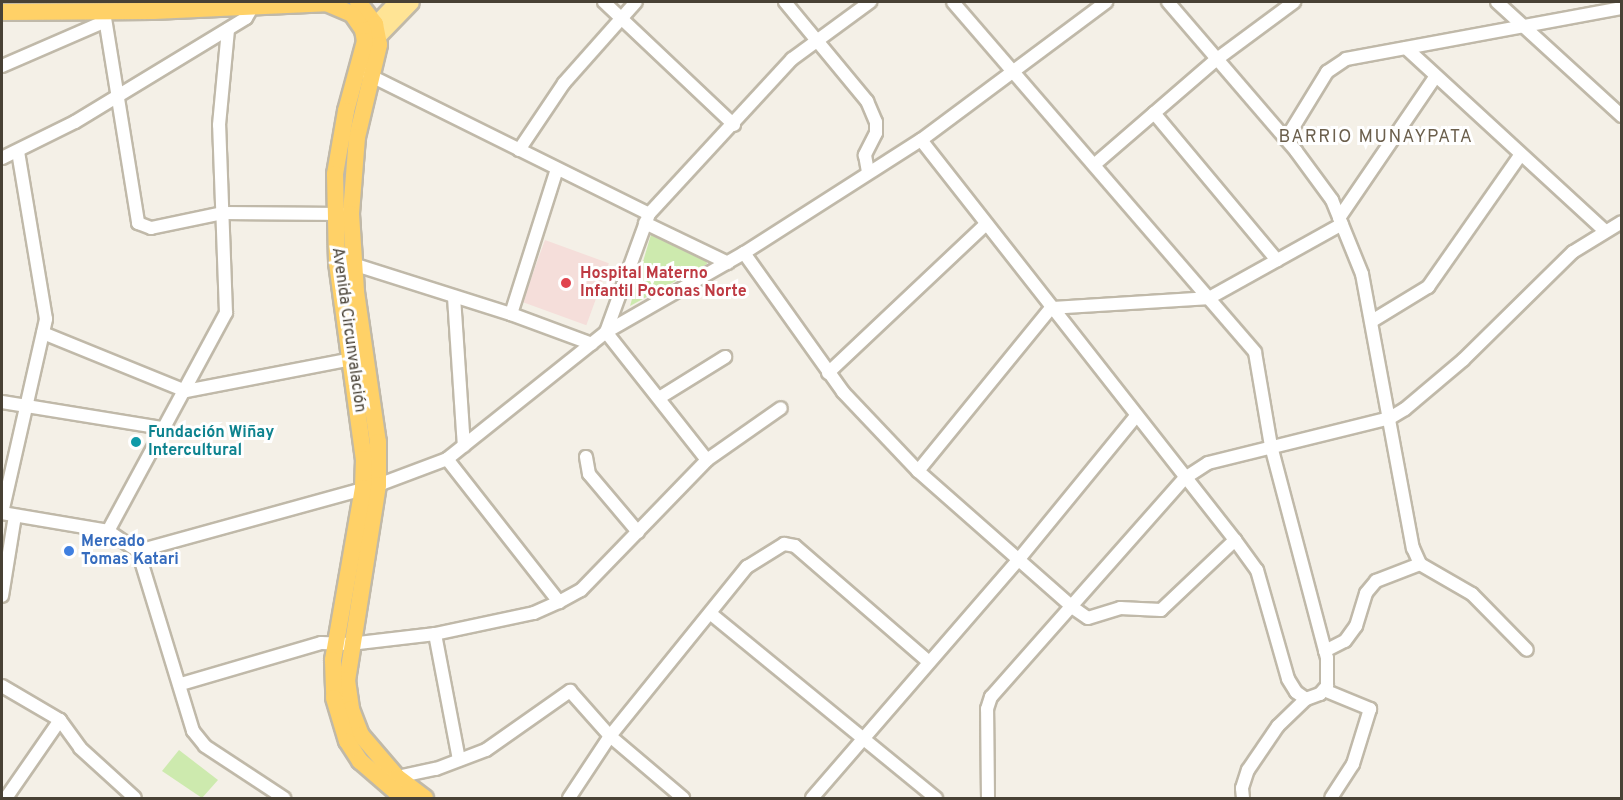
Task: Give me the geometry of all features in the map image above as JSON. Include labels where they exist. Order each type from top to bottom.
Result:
[{"type":"highway","points":[[358,2],[370,33]]},
{"type":"highway","points":[[2,12],[103,17],[253,4],[309,3],[339,7],[352,14],[370,33]]},
{"type":"highway","name":"Avenida Circunvalación","points":[[370,33],[366,73],[339,146],[362,428],[370,487],[334,698],[347,741],[374,777],[412,796]]},
{"type":"highway","name":"Avenida Circunvalación","points":[[343,214],[353,264],[357,358]]},
{"type":"highway","name":"Avenida Circunvalación","points":[[343,643],[351,709],[374,754],[412,796]]},
{"type":"main road","points":[[370,33],[396,2]]},
{"type":"main road","points":[[370,33],[411,2]]},
{"type":"street","points":[[604,2],[734,125]]},
{"type":"street","points":[[519,150],[564,83],[620,17],[636,2]]},
{"type":"street","points":[[785,2],[867,101],[876,122],[876,134],[865,155],[868,172]]},
{"type":"street","points":[[606,332],[647,218],[816,38],[870,2]]},
{"type":"street","points":[[953,2],[1255,352],[1270,446],[1329,673],[1324,690],[1306,699],[1278,726],[1248,770],[1242,788],[1243,798]]},
{"type":"street","points":[[138,551],[370,487],[447,459],[606,332],[728,263],[921,140],[1107,2]]},
{"type":"street","points":[[1168,2],[1286,139],[1332,200],[1362,274],[1413,548],[1420,564],[1472,594],[1527,650]]},
{"type":"street","points":[[1094,165],[1217,58],[1294,2]]},
{"type":"street","points":[[1497,2],[1622,116]]},
{"type":"street","points":[[2,158],[118,96],[246,18],[253,4]]},
{"type":"street","points":[[1286,139],[1327,72],[1346,59],[1622,8]]},
{"type":"street","points":[[2,66],[103,17],[138,223],[151,228],[223,213],[343,214]]},
{"type":"street","points":[[108,531],[163,428],[186,391],[226,313],[219,125],[228,29]]},
{"type":"street","points":[[1406,48],[1605,231]]},
{"type":"street","points":[[366,73],[556,169],[728,263]]},
{"type":"street","points":[[918,471],[1051,308],[1209,298],[1340,221],[1436,76]]},
{"type":"street","points":[[1154,113],[1277,260]]},
{"type":"street","points":[[921,140],[1257,570],[1288,679],[1296,692],[1306,699]]},
{"type":"street","points":[[18,151],[46,319],[24,405],[2,513],[108,531],[138,551],[199,740],[284,798]]},
{"type":"street","points":[[1372,321],[1428,287],[1521,154]]},
{"type":"street","points":[[512,314],[556,169]]},
{"type":"street","points":[[988,798],[987,709],[991,697],[1185,478],[1208,463],[1390,418],[1463,360],[1573,252],[1622,222]]},
{"type":"street","points":[[828,373],[986,224]]},
{"type":"street","points":[[744,253],[828,373],[918,471],[1072,607],[1088,618],[1120,608],[1161,610],[1235,540]]},
{"type":"street","points":[[353,264],[512,314],[592,344]]},
{"type":"street","points":[[454,297],[464,446]]},
{"type":"street","points":[[606,332],[707,460]]},
{"type":"street","points":[[43,333],[186,391],[357,358]]},
{"type":"street","points":[[659,398],[725,357]]},
{"type":"street","points":[[2,402],[163,428]]},
{"type":"street","points":[[181,684],[321,643],[435,634],[534,613],[559,602],[581,590],[707,460],[781,408]]},
{"type":"street","points":[[812,798],[1019,559],[1136,416]]},
{"type":"street","points":[[586,457],[589,474],[639,532]]},
{"type":"street","points":[[447,459],[559,602]]},
{"type":"street","points":[[2,596],[15,516]]},
{"type":"street","points":[[569,798],[610,736],[747,567],[774,548],[784,544],[795,546],[929,662]]},
{"type":"street","points":[[1325,651],[1345,641],[1356,626],[1366,593],[1376,581],[1420,564]]},
{"type":"street","points":[[711,614],[866,738],[936,798]]},
{"type":"street","points":[[435,634],[459,760]]},
{"type":"street","points":[[2,686],[60,720],[80,748],[135,798]]},
{"type":"street","points":[[1324,690],[1370,709],[1353,764],[1330,798]]},
{"type":"street","points":[[397,777],[486,750],[570,692],[610,736],[682,798]]},
{"type":"street","points":[[6,798],[60,720]]},
{"type":"shaded area","name":"Hospital Materno Infantil Poconas Norte","points":[[545,240],[609,263],[586,325],[522,302]]},
{"type":"green space","points":[[652,231],[706,258],[707,264],[630,306]]},
{"type":"green space","points":[[179,750],[218,780],[202,798],[162,771]]},
{"type":"place","name":"Hospital Materno Infantil Poconas Norte","points":[[566,283]]},
{"type":"place","name":"Fundación Wiñay Intercultural","points":[[136,442]]},
{"type":"place","name":"Mercado Tomas Katari","points":[[69,551]]},
{"type":"district","name":"BARRIO MUNAYPATA","points":[[1376,138]]}]
